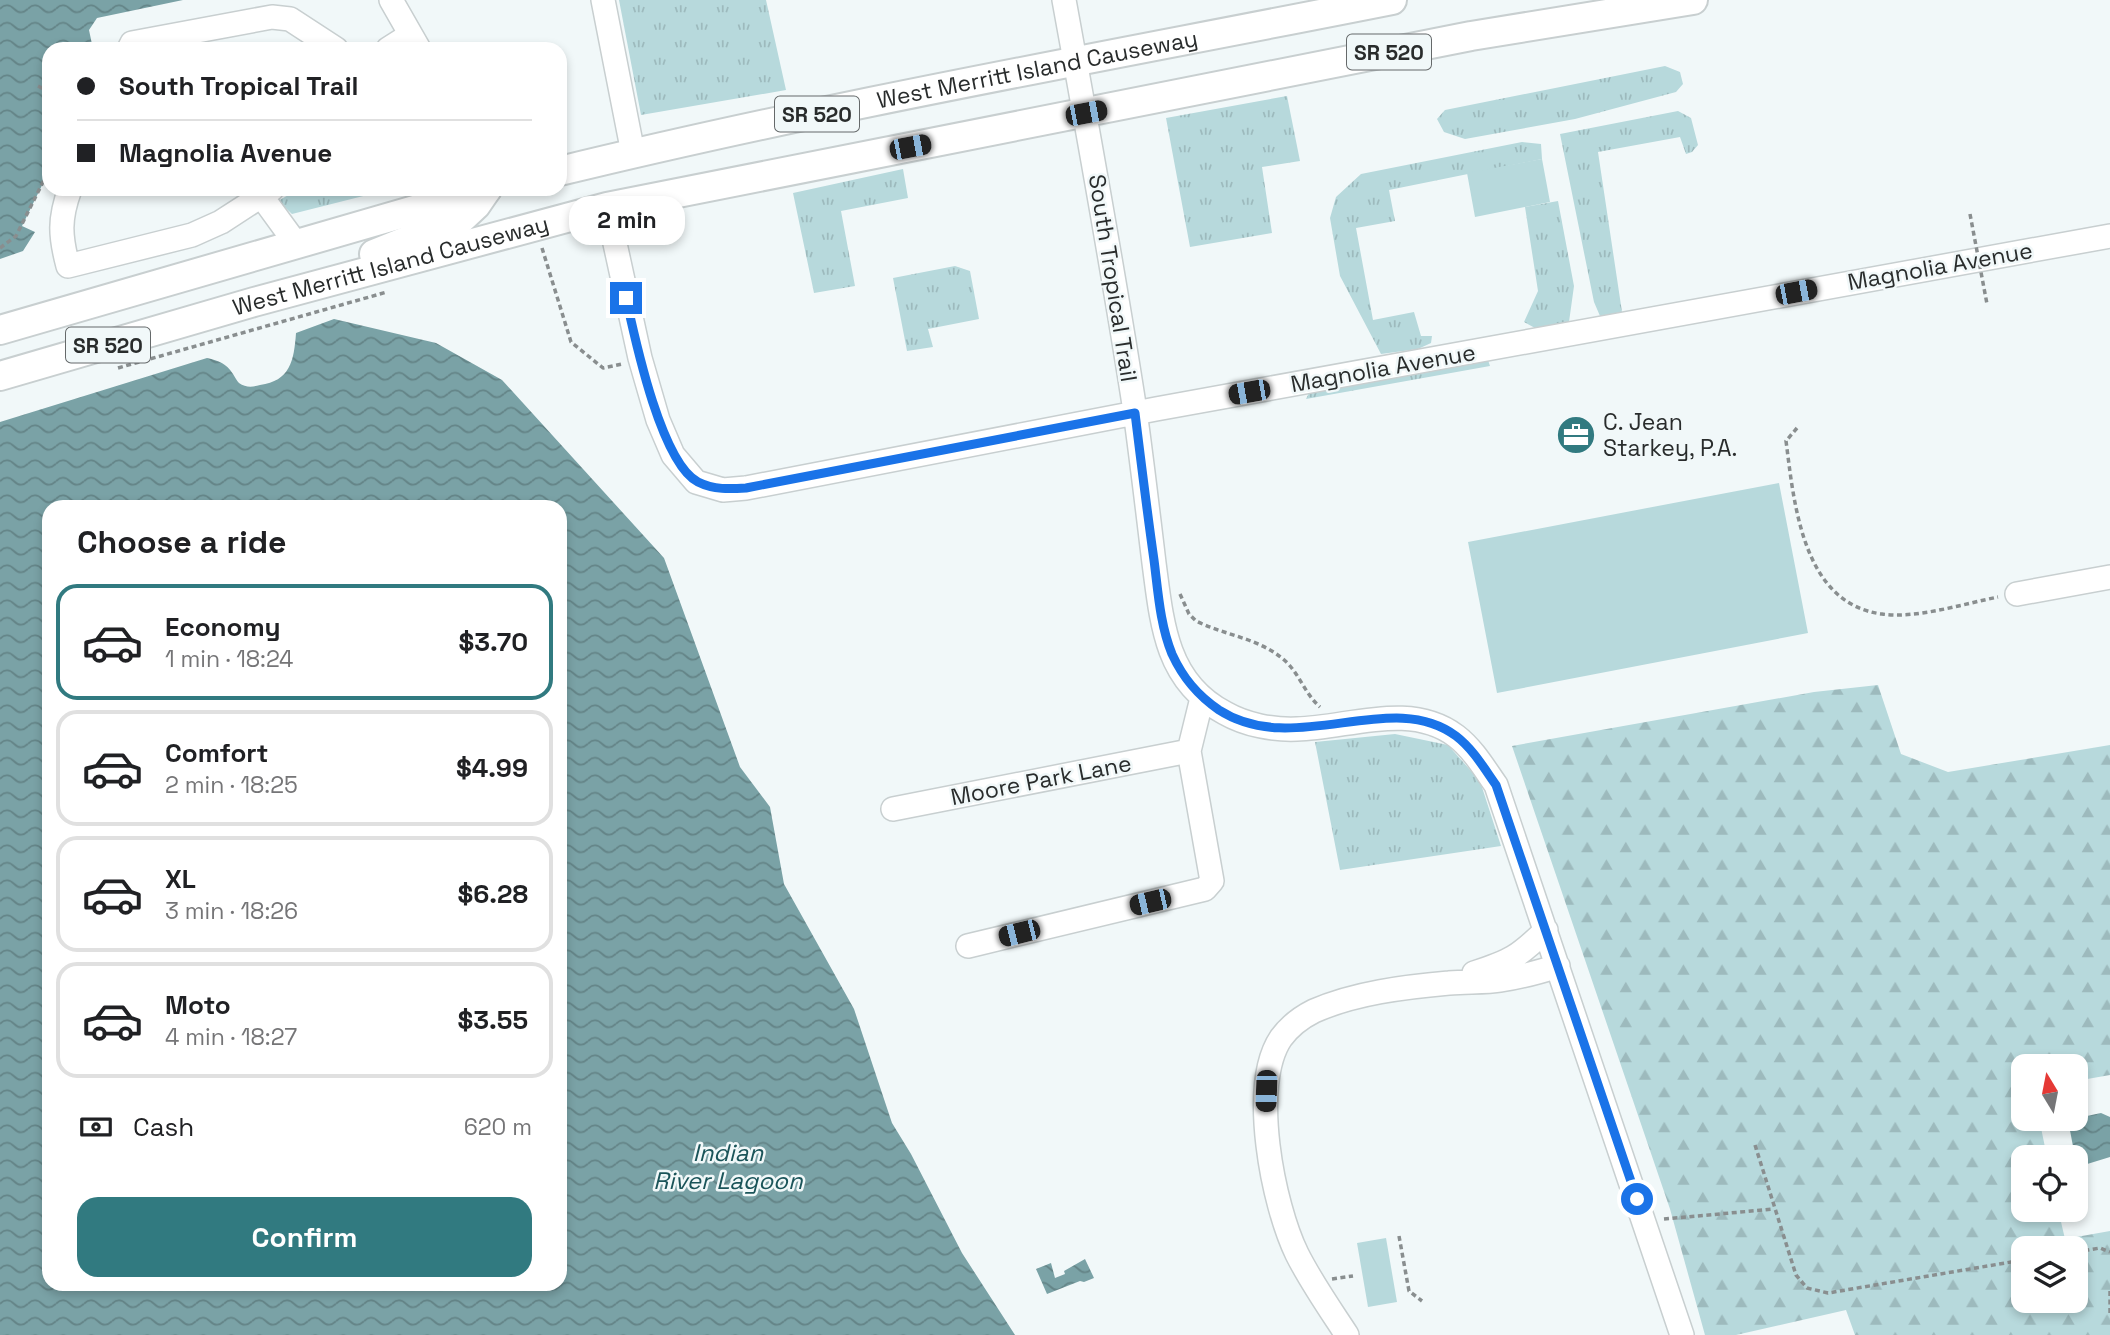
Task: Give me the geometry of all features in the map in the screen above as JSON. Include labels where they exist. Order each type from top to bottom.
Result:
[{"type":"main road","name":"West Merritt Island Causeway","points":[[567,169],[633,153],[1074,61],[1392,0]]},
{"type":"main road","name":"West Merritt Island Causeway","points":[[0,376],[254,302],[607,207],[1471,36],[1693,0]]},
{"type":"main road","name":"West Merritt Island Causeway","points":[[0,330],[463,196]]},
{"type":"main road","points":[[254,302],[461,219],[482,196]]},
{"type":"street","points":[[391,0],[415,42]]},
{"type":"street","points":[[603,0],[633,153]]},
{"type":"street","name":"South Tropical Trail","points":[[1064,0],[1086,113],[1135,413],[1161,612],[1171,652],[1185,678],[1202,698],[1227,715],[1260,727],[1296,729],[1383,718],[1425,721],[1455,735],[1475,755],[1496,785],[1682,1335]]},
{"type":"street","points":[[150,42],[272,17],[290,19],[324,42]]},
{"type":"street","points":[[67,196],[62,210],[61,237],[68,266],[192,235],[221,222],[259,196]]},
{"type":"street","points":[[267,196],[297,244]]},
{"type":"street","name":"Magnolia Avenue","points":[[607,207],[640,358],[658,420],[673,455],[696,482],[723,490],[2110,236]]},
{"type":"street","points":[[2017,594],[2110,577]]},
{"type":"street","points":[[968,946],[1205,889],[1212,881],[1189,751],[1202,698]]},
{"type":"street","name":"Moore Park Lane","points":[[894,809],[1189,751]]},
{"type":"street","points":[[1452,982],[1509,962],[1546,930]]},
{"type":"street","points":[[1347,1335],[1297,1254],[1281,1215],[1265,1120],[1266,1091],[1273,1055],[1281,1038],[1294,1024],[1313,1012],[1375,993],[1452,982],[1502,980],[1558,966]]},
{"type":"path","points":[[38,86],[42,88]]},
{"type":"path","points":[[0,248],[16,236],[42,184]]},
{"type":"path","points":[[1969,214],[1987,304]]},
{"type":"path","points":[[554,245],[542,248],[571,342],[603,368],[640,358]]},
{"type":"path","points":[[106,371],[397,289]]},
{"type":"path","points":[[1797,428],[1786,441],[1801,530],[1818,569],[1830,586],[1853,606],[1881,614],[1909,614],[2017,594]]},
{"type":"path","points":[[1180,592],[1189,614],[1196,621],[1266,648],[1283,659],[1292,668],[1308,697],[1320,707],[1329,710]]},
{"type":"path","points":[[1755,1145],[1796,1275],[1807,1288],[1828,1293],[2011,1262]]},
{"type":"path","points":[[1644,1221],[1775,1209]]},
{"type":"path","points":[[1399,1236],[1409,1291],[1422,1301]]},
{"type":"path","points":[[2088,1250],[2100,1248],[2110,1252]]},
{"type":"path","points":[[2110,1291],[2110,1314]]},
{"type":"green space","points":[[619,0],[766,0],[786,90],[641,115]]},
{"type":"green space","points":[[1665,66],[1680,72],[1683,84],[1676,92],[1575,119],[1465,139],[1444,132],[1437,119],[1445,110]]},
{"type":"green space","points":[[1287,96],[1300,161],[1262,167],[1272,233],[1190,247],[1166,118]]},
{"type":"green space","points":[[1678,111],[1691,118],[1698,145],[1692,152],[1686,154],[1680,137],[1598,152],[1622,312],[1600,316],[1594,302],[1560,134]]},
{"type":"green space","points":[[1522,142],[1541,144],[1542,159],[1389,190],[1395,221],[1356,228],[1373,320],[1414,312],[1421,336],[1432,336],[1431,343],[1418,349],[1381,354],[1340,276],[1330,218],[1336,197],[1361,174]]},
{"type":"green space","points":[[1542,159],[1550,202],[1475,217],[1467,173]]},
{"type":"green space","points":[[903,169],[908,198],[841,211],[855,286],[814,293],[793,193]]},
{"type":"green space","points":[[287,196],[363,196],[292,214],[278,201]]},
{"type":"green space","points":[[1558,201],[1574,286],[1569,322],[1535,328],[1524,322],[1538,291],[1525,207]]},
{"type":"green space","points":[[955,266],[970,271],[979,319],[928,329],[933,347],[907,351],[893,278]]},
{"type":"green space","points":[[1488,360],[1490,366],[1306,399],[1310,391]]},
{"type":"green space","points":[[1779,483],[1808,633],[1497,693],[1468,542]]},
{"type":"green space","points":[[1878,685],[1901,754],[1948,772],[2110,745],[2110,1075],[2088,1079],[2088,1054],[2011,1054],[2011,1131],[2042,1131],[2045,1145],[2011,1145],[2011,1222],[2061,1222],[2064,1236],[2011,1236],[2011,1313],[2088,1313],[2088,1236],[2082,1236],[2110,1231],[2110,1335],[1855,1335],[1846,1310],[1736,1335],[1705,1335],[1670,1209],[1512,746],[1814,692]]},
{"type":"green space","points":[[1395,734],[1448,745],[1480,781],[1501,846],[1340,870],[1315,742]]},
{"type":"green space","points":[[1386,1238],[1397,1302],[1368,1307],[1357,1243]]},
{"type":"water","points":[[0,0],[183,0],[97,18],[89,30],[92,42],[42,42],[42,185],[22,226],[35,232],[23,251],[0,259]]},
{"type":"water","name":"Indian River Lagoon","points":[[334,319],[436,343],[502,380],[664,558],[740,767],[770,807],[784,884],[854,1009],[892,1123],[962,1253],[1015,1335],[0,1335],[0,422],[207,358],[225,365],[244,386],[270,383],[284,374],[294,352],[296,333]]},
{"type":"water","points":[[2101,1113],[2110,1117],[2110,1157],[2088,1164],[2088,1145],[2073,1145],[2070,1131],[2088,1131],[2088,1116]]},
{"type":"water","points":[[1085,1259],[1094,1278],[1047,1294],[1036,1269],[1051,1263],[1055,1278]]},
{"type":"place","name":"C. Jean Starkey, P.A.","points":[[1576,435]]},
{"type":"route","points":[[626,298],[658,420],[673,455],[696,482],[723,490],[746,488],[1135,413],[1161,612],[1171,652],[1185,678],[1202,698],[1227,715],[1260,727],[1296,729],[1383,718],[1425,721],[1455,735],[1475,755],[1496,785],[1637,1199]]}]
